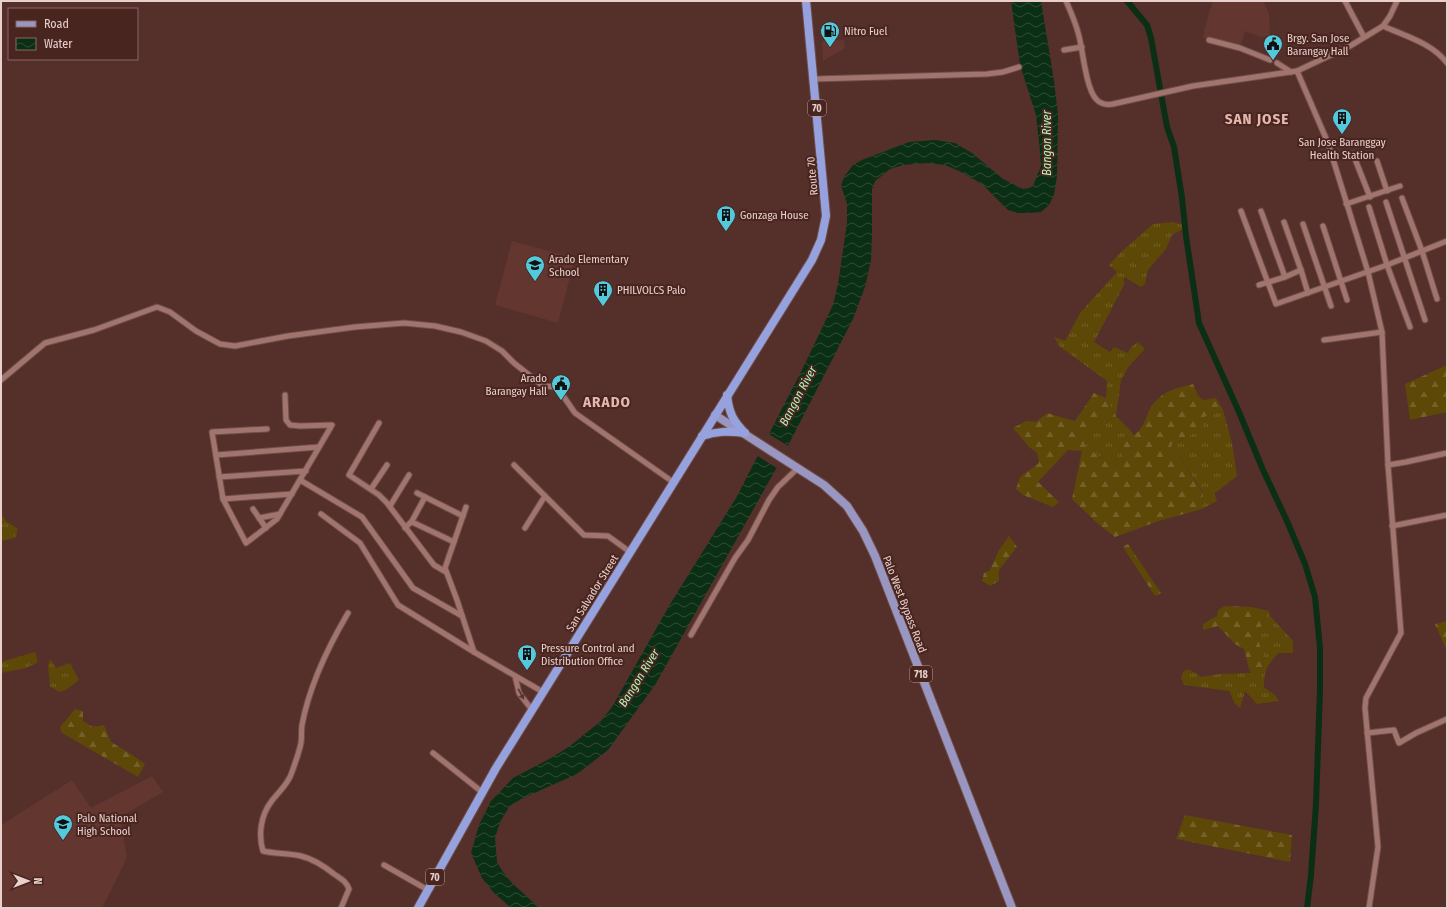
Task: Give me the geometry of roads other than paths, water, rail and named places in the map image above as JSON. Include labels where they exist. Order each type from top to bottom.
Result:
[{"type":"highway","name":"Route 70","points":[[727,396],[812,260],[821,240],[826,216],[806,1]]},
{"type":"highway","name":"San Salvador Street","points":[[418,908],[496,768],[727,396]]},
{"type":"highway","points":[[727,396],[731,414],[735,423],[745,434]]},
{"type":"highway","points":[[702,436],[721,431],[731,431],[745,434]]},
{"type":"main road","name":"Palo West Bypass Road","points":[[715,415],[824,485],[847,506],[863,531],[1012,908]]},
{"type":"street","points":[[1066,1],[1082,47],[1091,90],[1096,100],[1103,104],[1113,104],[1193,86],[1297,71],[1350,46],[1364,36],[1383,26],[1390,16],[1396,1]]},
{"type":"street","points":[[1345,1],[1364,36]]},
{"type":"street","points":[[1383,26],[1428,46],[1447,63]]},
{"type":"street","points":[[1209,40],[1240,48],[1270,60]]},
{"type":"street","points":[[1064,50],[1082,47]]},
{"type":"street","points":[[1276,63],[1291,72]]},
{"type":"street","points":[[814,79],[987,74],[1003,72],[1019,67]]},
{"type":"street","points":[[1297,71],[1328,143],[1368,272],[1382,332],[1388,465],[1401,633],[1366,698],[1367,733],[1378,847],[1369,908]]},
{"type":"street","points":[[1353,154],[1370,197]]},
{"type":"street","points":[[1377,161],[1387,191]]},
{"type":"street","points":[[1346,204],[1400,186]]},
{"type":"street","points":[[1402,198],[1422,251],[1437,299]]},
{"type":"street","points":[[1386,202],[1425,320]]},
{"type":"street","points":[[1369,207],[1387,265],[1410,327]]},
{"type":"street","points":[[1241,211],[1276,304],[1387,265],[1447,241]]},
{"type":"street","points":[[1261,211],[1285,277]]},
{"type":"street","points":[[1284,222],[1308,293]]},
{"type":"street","points":[[1303,224],[1331,306]]},
{"type":"street","points":[[1323,226],[1347,300]]},
{"type":"street","points":[[1259,285],[1285,277],[1301,270]]},
{"type":"street","points":[[1,380],[45,343],[94,330],[157,307],[170,312],[196,331],[220,344],[235,346],[288,336],[362,326],[404,323],[435,326],[461,332],[486,341],[502,351],[514,363],[543,386],[557,386],[575,413],[673,482]]},
{"type":"street","points":[[1324,340],[1382,332]]},
{"type":"street","points":[[267,429],[212,432],[223,499],[246,543],[277,519],[332,425],[290,425],[286,420],[285,395]]},
{"type":"street","points":[[379,423],[349,476],[380,495],[390,506],[434,566],[446,572]]},
{"type":"street","points":[[216,455],[319,447]]},
{"type":"street","points":[[1388,465],[1447,453]]},
{"type":"street","points":[[371,489],[387,464]]},
{"type":"street","points":[[514,464],[584,534],[608,536],[630,552]]},
{"type":"street","points":[[691,635],[769,500],[778,486],[796,467]]},
{"type":"street","points":[[219,477],[306,471]]},
{"type":"street","points":[[390,506],[409,475]]},
{"type":"street","points":[[300,480],[362,516],[413,588],[462,616]]},
{"type":"street","points":[[417,493],[463,516]]},
{"type":"street","points":[[223,499],[292,494]]},
{"type":"street","points":[[525,528],[545,496]]},
{"type":"street","points":[[405,528],[412,522],[425,497]]},
{"type":"street","points":[[466,507],[445,568],[474,652]]},
{"type":"street","points":[[253,509],[266,528]]},
{"type":"street","points":[[259,518],[280,514]]},
{"type":"street","points":[[321,514],[360,543],[398,605],[474,652],[543,692]]},
{"type":"street","points":[[1392,526],[1447,515]]},
{"type":"street","points":[[412,522],[454,542]]},
{"type":"street","points":[[341,908],[349,889],[346,883],[324,866],[301,856],[264,851],[261,844],[261,828],[263,817],[270,802],[288,781],[301,743],[302,726],[312,689],[321,666],[348,613]]},
{"type":"street","points":[[515,676],[519,693],[532,710]]},
{"type":"street","points":[[1367,733],[1394,730],[1399,743],[1416,733],[1447,719]]},
{"type":"street","points":[[433,753],[482,792]]},
{"type":"street","points":[[384,865],[428,890]]},
{"type":"water","name":"Bangon River","points":[[1011,1],[1041,1],[1058,115],[1057,176],[1054,195],[1049,205],[1041,212],[1018,213],[1008,210],[982,184],[945,165],[926,163],[903,165],[890,169],[875,181],[872,189],[871,260],[865,287],[853,319],[777,467],[655,685],[608,750],[577,774],[521,799],[509,807],[500,822],[495,838],[497,862],[511,882],[539,908],[511,908],[493,892],[482,878],[471,853],[479,825],[491,801],[513,778],[570,746],[601,721],[612,707],[669,606],[736,498],[801,372],[833,305],[838,284],[847,223],[847,203],[841,186],[844,177],[853,165],[862,160],[909,142],[935,140],[955,143],[972,153],[1003,179],[1023,189],[1033,186],[1041,166],[1036,115],[1020,65]]},
{"type":"waterway","points":[[1127,1],[1147,25],[1151,38],[1167,127],[1174,147],[1199,323],[1263,470],[1287,521],[1305,564],[1315,597],[1320,648],[1320,690],[1316,804],[1307,908]]},
{"type":"place","name":"Nitro Fuel","points":[[830,48]]},
{"type":"place","name":"Brgy. San Jose Barangay Hall","points":[[1273,61]]},
{"type":"place","name":"San Jose Baranggay Health Station","points":[[1342,135]]},
{"type":"place","name":"Gonzaga House","points":[[726,232]]},
{"type":"place","name":"Arado Elementary School","points":[[535,282]]},
{"type":"place","name":"PHILVOLCS Palo","points":[[603,307]]},
{"type":"place","name":"Arado Barangay Hall","points":[[561,401]]},
{"type":"place","name":"Pressure Control and Distribution Office","points":[[527,671]]},
{"type":"place","name":"Palo National High School","points":[[63,841]]},
{"type":"district","name":"SAN JOSE","points":[[1257,119]]},
{"type":"district","name":"ARADO","points":[[607,402]]}]
